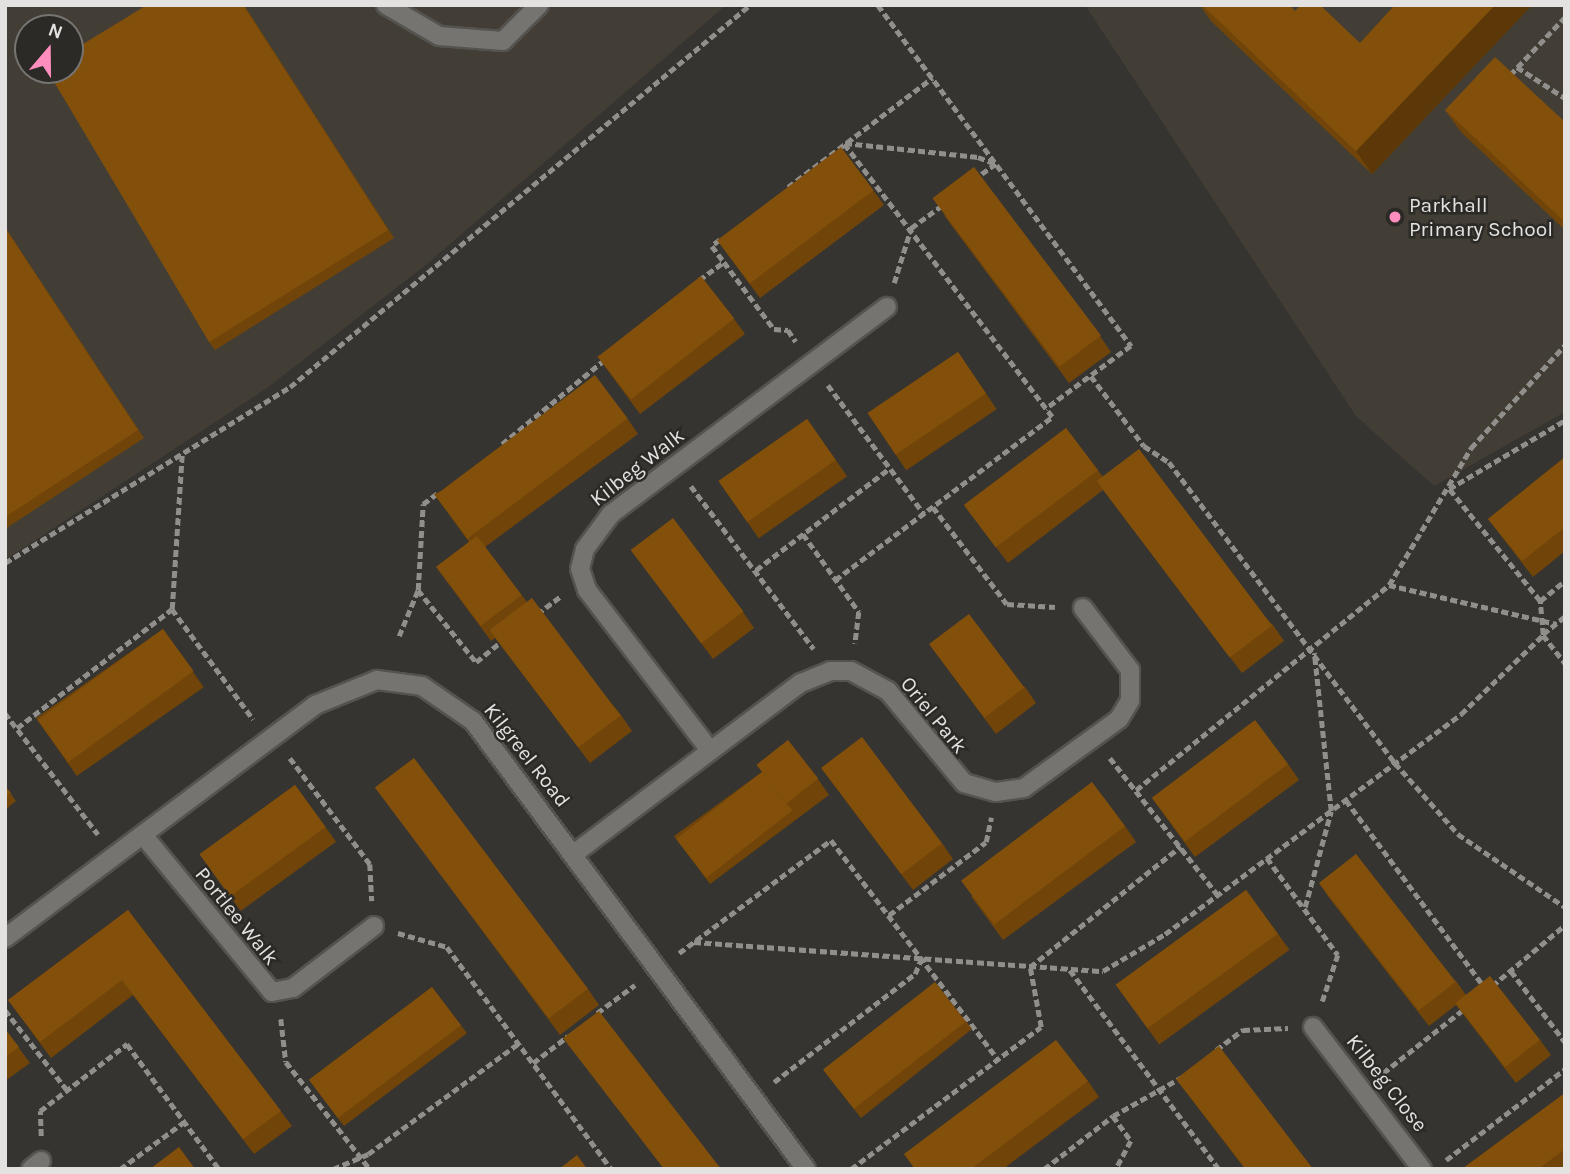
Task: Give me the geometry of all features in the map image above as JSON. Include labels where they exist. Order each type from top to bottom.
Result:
[{"type":"street","points":[[386,5],[439,36],[503,41],[538,5]]},
{"type":"street","name":"Kilbeg Walk","points":[[582,580],[582,555],[598,527],[887,307]]},
{"type":"street","points":[[582,580],[709,749]]},
{"type":"street","points":[[996,792],[1024,789],[1094,738],[1126,710],[1133,681],[1083,608]]},
{"type":"street","points":[[575,853],[709,749],[801,683],[830,671],[851,671]]},
{"type":"street","name":"Oriel Park","points":[[851,671],[894,696],[955,776],[996,792]]},
{"type":"street","name":"Kilgreel Road","points":[[5,938],[315,705],[359,684],[402,682],[434,690],[473,721],[575,853],[806,1169]]},
{"type":"street","name":"Portlee Walk","points":[[144,835],[261,982],[278,993],[374,926]]},
{"type":"street","name":"Kilbeg Close","points":[[1314,1027],[1422,1169]]},
{"type":"path","points":[[5,563],[290,387],[594,141],[750,5]]},
{"type":"path","points":[[878,5],[1130,346],[1046,409]]},
{"type":"path","points":[[1506,79],[1565,17]]},
{"type":"path","points":[[1517,67],[1565,98]]},
{"type":"path","points":[[778,195],[932,78]]},
{"type":"path","points":[[843,143],[965,155],[996,164]]},
{"type":"path","points":[[835,580],[1052,417],[911,228],[843,143]]},
{"type":"path","points":[[964,188],[996,164]]},
{"type":"path","points":[[887,307],[911,228],[954,196]]},
{"type":"path","points":[[723,237],[712,246],[774,329],[788,330],[924,514]]},
{"type":"path","points":[[692,285],[724,262]]},
{"type":"path","points":[[1136,789],[1314,652],[1389,585],[1449,489],[1471,448],[1565,345]]},
{"type":"path","points":[[498,447],[605,365],[599,356],[610,348]]},
{"type":"path","points":[[1091,376],[1144,446],[1169,462],[1314,652],[1395,764],[1458,834],[1565,907]]},
{"type":"path","points":[[1449,489],[1565,420]]},
{"type":"path","points":[[182,454],[172,609],[250,717],[274,737],[370,864],[374,926],[447,947],[611,1169]]},
{"type":"path","points":[[676,465],[830,671]]},
{"type":"path","points":[[756,570],[890,468]]},
{"type":"path","points":[[400,636],[418,590],[423,504],[444,488]]},
{"type":"path","points":[[1449,489],[1540,601],[1543,635],[1565,663]]},
{"type":"path","points":[[933,507],[1007,604],[1083,608]]},
{"type":"path","points":[[803,534],[859,612],[851,671]]},
{"type":"path","points":[[529,621],[582,580]]},
{"type":"path","points":[[1540,601],[1565,581]]},
{"type":"path","points":[[1389,585],[1541,617],[1557,624]]},
{"type":"path","points":[[418,590],[476,662],[508,637]]},
{"type":"path","points":[[17,728],[172,609]]},
{"type":"path","points":[[694,942],[1103,971],[1218,895],[1461,714],[1565,617]]},
{"type":"path","points":[[1306,907],[1331,811],[1314,652]]},
{"type":"path","points":[[5,713],[115,856]]},
{"type":"path","points":[[1094,738],[1218,895]]},
{"type":"path","points":[[888,915],[986,842],[996,792]]},
{"type":"path","points":[[1346,800],[1487,990]]},
{"type":"path","points":[[585,1023],[831,840],[998,1059]]},
{"type":"path","points":[[1030,967],[1181,846]]},
{"type":"path","points":[[1212,1053],[1243,1030],[1314,1027],[1338,955],[1306,907],[1267,858]]},
{"type":"path","points":[[1363,1088],[1565,925]]},
{"type":"path","points":[[754,1097],[915,974],[922,958]]},
{"type":"path","points":[[851,1169],[1041,1027],[1030,967]]},
{"type":"path","points":[[1069,969],[1219,1169]]},
{"type":"path","points":[[1511,971],[1565,1042]]},
{"type":"path","points":[[278,993],[286,1062],[370,1169]]},
{"type":"path","points":[[5,1010],[67,1090]]},
{"type":"path","points":[[533,1063],[575,1031]]},
{"type":"path","points":[[333,1169],[361,1157],[519,1043]]},
{"type":"path","points":[[36,1165],[40,1111],[127,1044],[219,1169]]},
{"type":"path","points":[[1044,1169],[1113,1116],[1161,1093],[1192,1069]]},
{"type":"path","points":[[1435,1169],[1565,1069]]},
{"type":"path","points":[[1113,1116],[1131,1141],[1115,1169]]},
{"type":"path","points":[[120,1169],[184,1122]]},
{"type":"shaded area","points":[[5,5],[726,5],[427,264],[267,388],[5,560]]},
{"type":"shaded area","name":"Parkhall Primary School","points":[[1085,5],[1565,5],[1565,412],[1434,486],[1356,416]]},
{"type":"building","points":[[147,5],[243,5],[388,230],[209,342],[55,84],[84,84],[84,43]]},
{"type":"building","name":"Parkhall Primary School","points":[[1202,5],[1289,5],[1295,11],[1301,5],[1320,5],[1360,43],[1395,5],[1495,5],[1356,151]]},
{"type":"building","points":[[1495,57],[1565,122],[1565,222],[1445,110]]},
{"type":"building","points":[[841,147],[873,190],[750,283],[717,240]]},
{"type":"building","points":[[974,167],[1101,336],[1059,367],[932,198]]},
{"type":"building","points":[[5,228],[138,430],[5,517]]},
{"type":"building","points":[[701,276],[734,319],[631,399],[598,357]]},
{"type":"building","points":[[958,352],[986,393],[896,454],[868,413]]},
{"type":"building","points":[[595,375],[627,418],[468,538],[435,495]]},
{"type":"building","points":[[807,419],[836,460],[747,522],[719,481]]},
{"type":"building","points":[[1066,428],[1098,470],[996,547],[964,505]]},
{"type":"building","points":[[1139,449],[1272,625],[1230,657],[1097,481]]},
{"type":"building","points":[[1565,457],[1565,527],[1522,561],[1488,519]]},
{"type":"building","points":[[673,518],[743,611],[701,643],[631,550]]},
{"type":"building","points":[[477,536],[522,595],[481,626],[436,567]]},
{"type":"building","points":[[532,598],[620,715],[578,747],[490,630]]},
{"type":"building","points":[[969,614],[1024,687],[984,718],[929,644]]},
{"type":"building","points":[[163,629],[194,671],[68,762],[38,720]]},
{"type":"building","points":[[1255,720],[1288,764],[1185,842],[1152,798]]},
{"type":"building","points":[[862,737],[942,843],[901,874],[821,768]]},
{"type":"building","points":[[788,740],[818,779],[787,803],[756,765]]},
{"type":"building","points":[[414,758],[588,989],[549,1018],[375,787]]},
{"type":"building","points":[[762,772],[792,811],[706,878],[676,839]]},
{"type":"building","points":[[1092,782],[1125,826],[994,925],[961,881]]},
{"type":"building","points":[[295,785],[326,827],[230,896],[200,854]]},
{"type":"building","points":[[5,786],[11,793],[5,797]]},
{"type":"building","points":[[1356,854],[1456,982],[1419,1011],[1319,883]]},
{"type":"building","points":[[1246,890],[1278,934],[1147,1028],[1116,985]]},
{"type":"building","points":[[128,910],[281,1111],[243,1139],[122,980],[40,1042],[8,1000]]},
{"type":"building","points":[[1490,976],[1540,1040],[1505,1067],[1455,1003]]},
{"type":"building","points":[[935,982],[966,1021],[854,1109],[823,1069]]},
{"type":"building","points":[[432,987],[461,1025],[338,1118],[309,1080]]},
{"type":"building","points":[[599,1011],[721,1169],[664,1169],[563,1038]]},
{"type":"building","points":[[5,1029],[19,1047],[5,1057]]},
{"type":"building","points":[[1056,1040],[1088,1081],[971,1169],[915,1169],[904,1154]]},
{"type":"building","points":[[1219,1046],[1313,1169],[1246,1169],[1176,1079]]},
{"type":"building","points":[[1565,1093],[1565,1149],[1538,1169],[1462,1169]]},
{"type":"building","points":[[179,1147],[195,1169],[150,1169]]},
{"type":"building","points":[[577,1155],[587,1169],[559,1169]]},
{"type":"place","name":"Parkhall Primary School","points":[[1395,217]]}]
